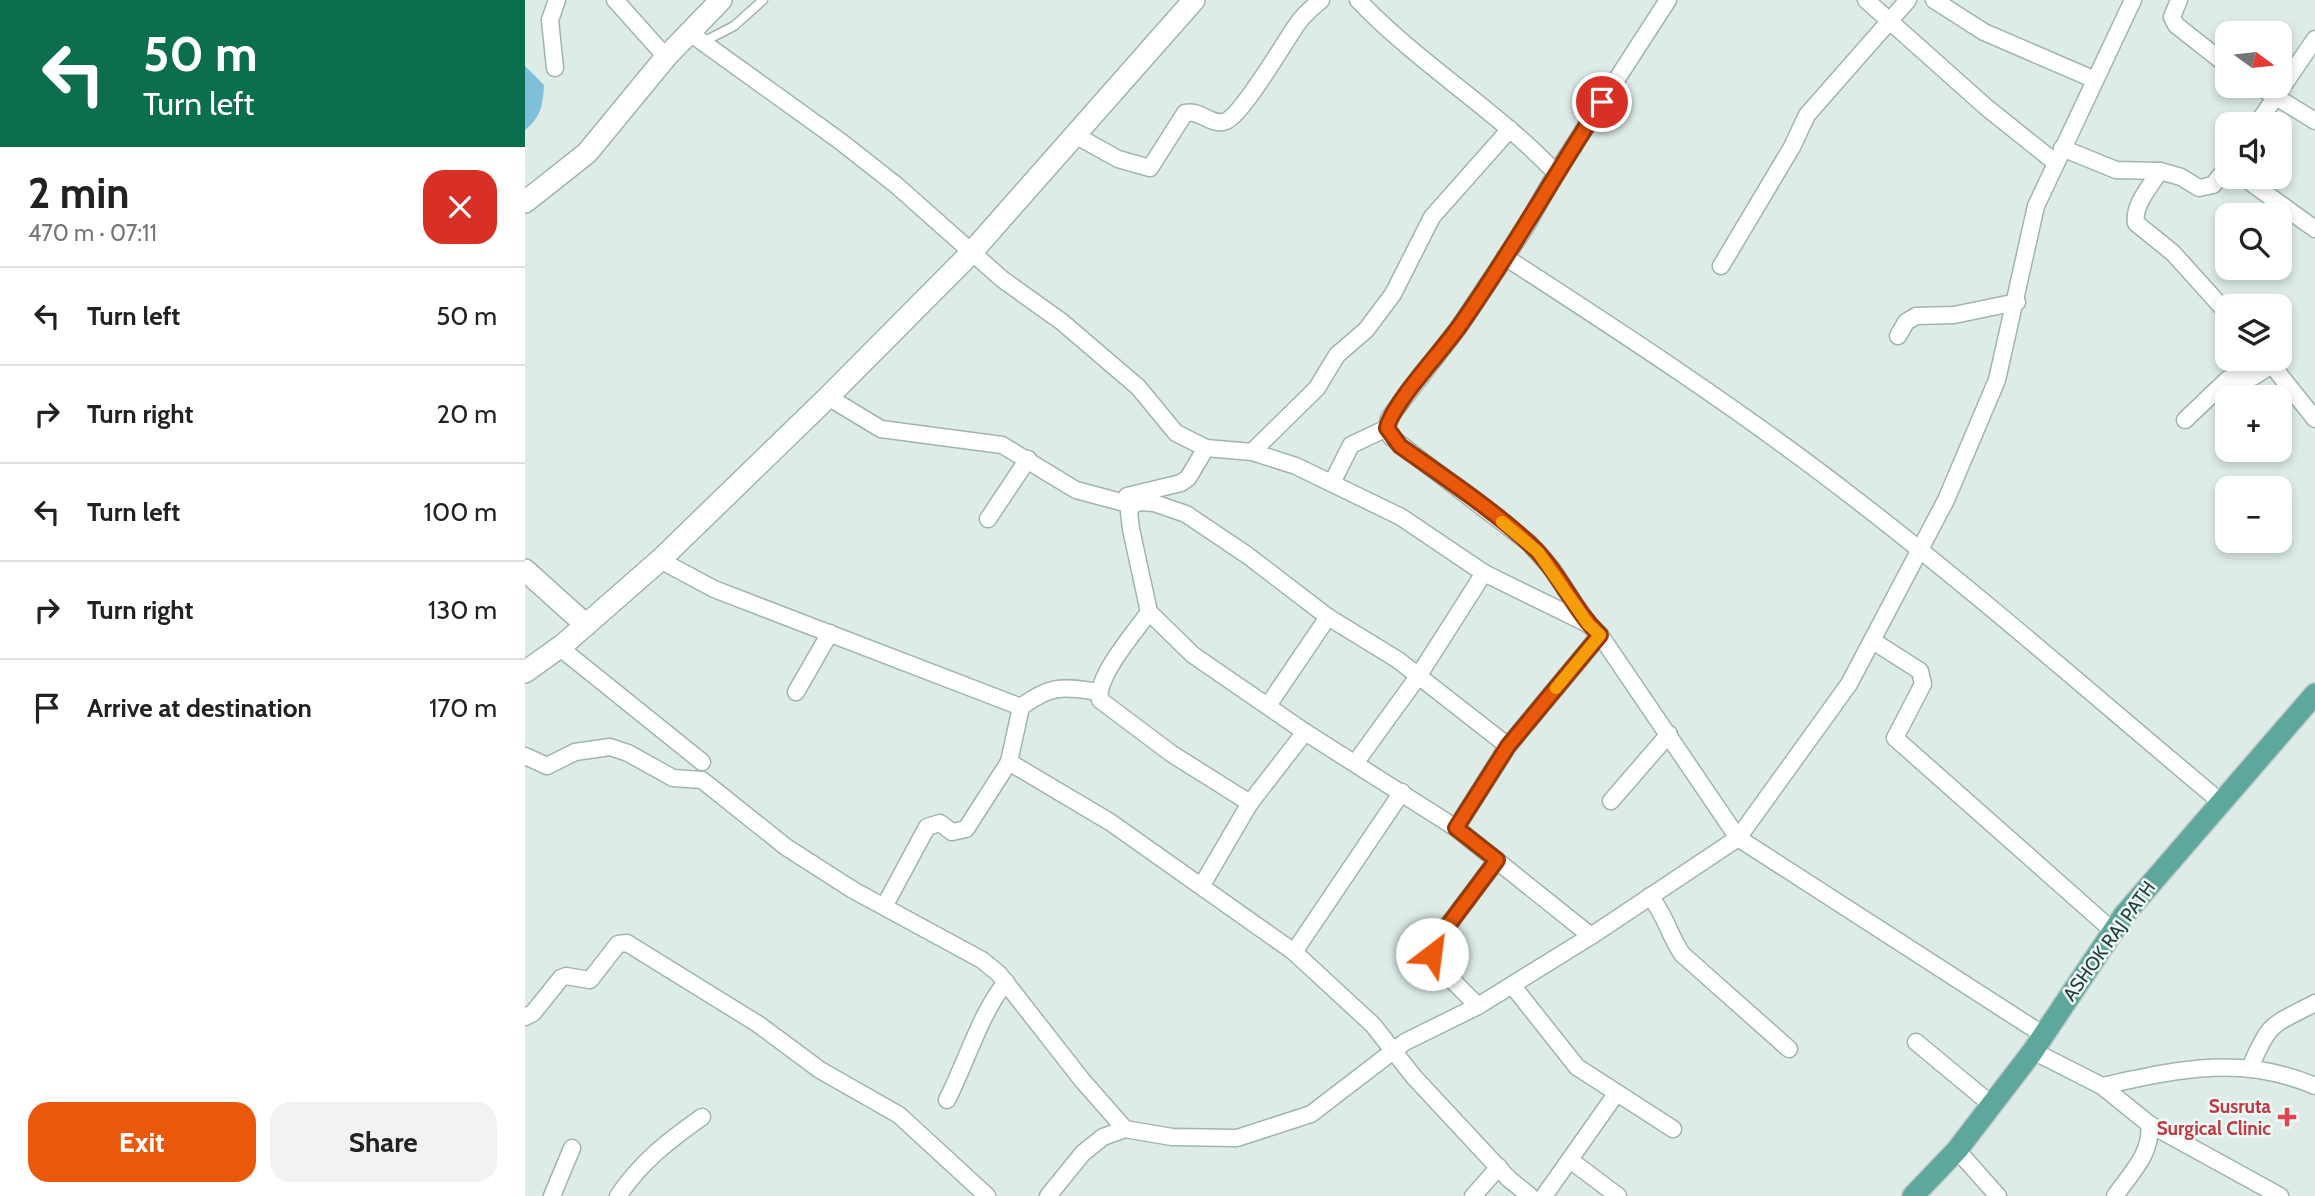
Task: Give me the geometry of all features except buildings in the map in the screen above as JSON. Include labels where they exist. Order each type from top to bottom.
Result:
[{"type":"main road","name":"ASHOK RAJ PATH","points":[[1913,1196],[1957,1150],[2037,1043],[2113,931],[2169,861],[2315,694]]},
{"type":"street","points":[[555,68],[550,20],[557,0]]},
{"type":"street","points":[[615,0],[666,57]]},
{"type":"street","points":[[525,202],[587,153],[666,57],[696,37],[721,0]]},
{"type":"street","points":[[525,672],[586,625],[660,560],[828,397],[971,253],[1194,0]]},
{"type":"street","points":[[1075,135],[1118,159],[1150,168],[1185,113],[1192,111],[1217,122],[1231,118],[1280,53],[1298,23],[1321,0]]},
{"type":"street","points":[[1358,0],[1392,34],[1510,129],[1556,173]]},
{"type":"street","points":[[1332,483],[1351,445],[1387,428],[1398,403],[1459,327],[1668,0]]},
{"type":"street","points":[[1866,0],[1986,107],[2059,155],[2116,170],[2160,171],[2181,177],[2199,188],[2206,188],[2215,182]]},
{"type":"street","points":[[1721,266],[1792,147],[1807,115],[1908,0]]},
{"type":"street","points":[[1934,0],[1984,32],[2093,79]]},
{"type":"street","points":[[1048,1196],[1083,1153],[1103,1137],[1125,1129],[1208,1139],[1261,1132],[1311,1114],[1393,1054],[1405,1042],[1478,1006],[1591,936],[1738,838],[1840,698],[1873,641],[1951,490],[1990,399],[2017,302],[2030,222],[2093,79],[2133,0]]},
{"type":"street","points":[[2179,0],[2172,17],[2176,25],[2215,56]]},
{"type":"street","points":[[696,37],[896,185],[971,253],[1013,288],[1062,322],[1138,387],[1176,433],[1206,448],[1252,452],[1296,466],[1401,517],[1485,573],[1594,630]]},
{"type":"street","points":[[2293,70],[2315,39]]},
{"type":"street","points":[[2277,98],[2315,121]]},
{"type":"street","points":[[1252,452],[1317,388],[1337,355],[1366,330],[1393,294],[1432,217],[1510,129]]},
{"type":"street","points":[[2160,171],[2140,204],[2135,215],[2136,223],[2173,253],[2215,300]]},
{"type":"street","points":[[2260,189],[2315,229]]},
{"type":"street","points":[[1505,257],[1678,369],[1853,497],[1919,549],[2222,803]]},
{"type":"street","points":[[1898,336],[1906,322],[1916,316],[1954,315],[2017,302]]},
{"type":"street","points":[[2185,421],[2228,379],[2253,377],[2259,371]]},
{"type":"street","points":[[2276,371],[2315,419]]},
{"type":"street","points":[[828,397],[881,429],[1003,445],[1076,490],[1132,505],[1141,502],[1154,503],[1186,514],[1247,555],[1328,617],[1398,660],[1417,678],[1508,746]]},
{"type":"street","points":[[1387,428],[1400,446],[1529,543],[1552,569],[1669,734],[1738,838],[2102,1086],[2149,1124],[2280,1196]]},
{"type":"street","points":[[1111,500],[1181,483],[1188,478],[1206,448]]},
{"type":"street","points":[[988,519],[1028,459]]},
{"type":"street","points":[[1132,505],[1129,512],[1131,529],[1149,612],[1193,654],[1269,704],[1305,732],[1456,828],[1591,936]]},
{"type":"street","points":[[660,560],[714,589],[1021,708]]},
{"type":"street","points":[[525,570],[586,625]]},
{"type":"street","points":[[1356,762],[1417,678],[1485,573]]},
{"type":"street","points":[[1149,612],[1104,677],[1098,692],[1104,706],[1250,803]]},
{"type":"street","points":[[1269,704],[1328,617]]},
{"type":"street","points":[[1456,828],[1508,746],[1594,630]]},
{"type":"street","points":[[796,692],[830,633]]},
{"type":"street","points":[[1873,641],[1920,671],[1923,684],[1895,738],[2113,931]]},
{"type":"street","points":[[559,647],[702,762]]},
{"type":"street","points":[[885,905],[927,827],[940,823],[952,832],[966,829],[1009,762],[1021,708],[1035,696],[1065,687],[1098,692]]},
{"type":"street","points":[[1202,886],[1250,803],[1305,732]]},
{"type":"street","points":[[1611,801],[1669,734]]},
{"type":"street","points":[[525,756],[547,766],[575,752],[599,747],[618,748],[673,778],[702,780],[786,847],[853,890],[982,960],[1006,982],[1081,1080],[1125,1129]]},
{"type":"street","points":[[1009,762],[1110,822],[1294,952],[1373,1025],[1393,1054],[1523,1194]]},
{"type":"street","points":[[1294,952],[1402,792]]},
{"type":"street","points":[[1478,1006],[1434,962],[1432,954],[1437,940],[1497,860]]},
{"type":"street","points":[[1650,896],[1667,918],[1672,939],[1682,954],[1789,1049]]},
{"type":"street","points":[[525,1017],[533,1013],[561,978],[566,976],[590,980],[618,944],[627,943],[748,1017],[820,1070],[898,1115],[987,1196]]},
{"type":"street","points":[[947,1100],[979,1032],[985,1010],[1006,982]]},
{"type":"street","points":[[1512,985],[1577,1067],[1673,1129]]},
{"type":"street","points":[[2250,1068],[2268,1031],[2279,1019],[2315,1003]]},
{"type":"street","points":[[1916,1042],[1991,1105]]},
{"type":"street","points":[[2102,1086],[2202,1067],[2250,1068],[2315,1086]]},
{"type":"street","points":[[1544,1196],[1616,1094]]},
{"type":"street","points":[[618,1196],[637,1168],[702,1117]]},
{"type":"street","points":[[2115,1196],[2145,1154],[2149,1143],[2149,1124]]},
{"type":"street","points":[[552,1196],[572,1148]]},
{"type":"street","points":[[1957,1150],[1998,1196]]},
{"type":"street","points":[[1570,1160],[1618,1196]]},
{"type":"street","points":[[1473,1196],[1499,1167]]},
{"type":"lane","points":[[696,37],[734,26],[763,0]]},
{"type":"water","points":[[525,66],[544,85],[540,110],[525,130]]},
{"type":"slow traffic","points":[[1502,522],[1538,552],[1563,584],[1588,624],[1600,635],[1556,688]]},
{"type":"place","name":"Susruta Surgical Clinic","points":[[2287,1117]]},
{"type":"route","points":[[1432,954],[1437,940],[1497,860],[1456,828],[1508,746],[1600,635],[1588,624],[1563,584],[1529,543],[1400,446],[1387,428],[1389,418],[1398,403],[1459,327],[1525,228],[1556,173],[1602,102]]}]
